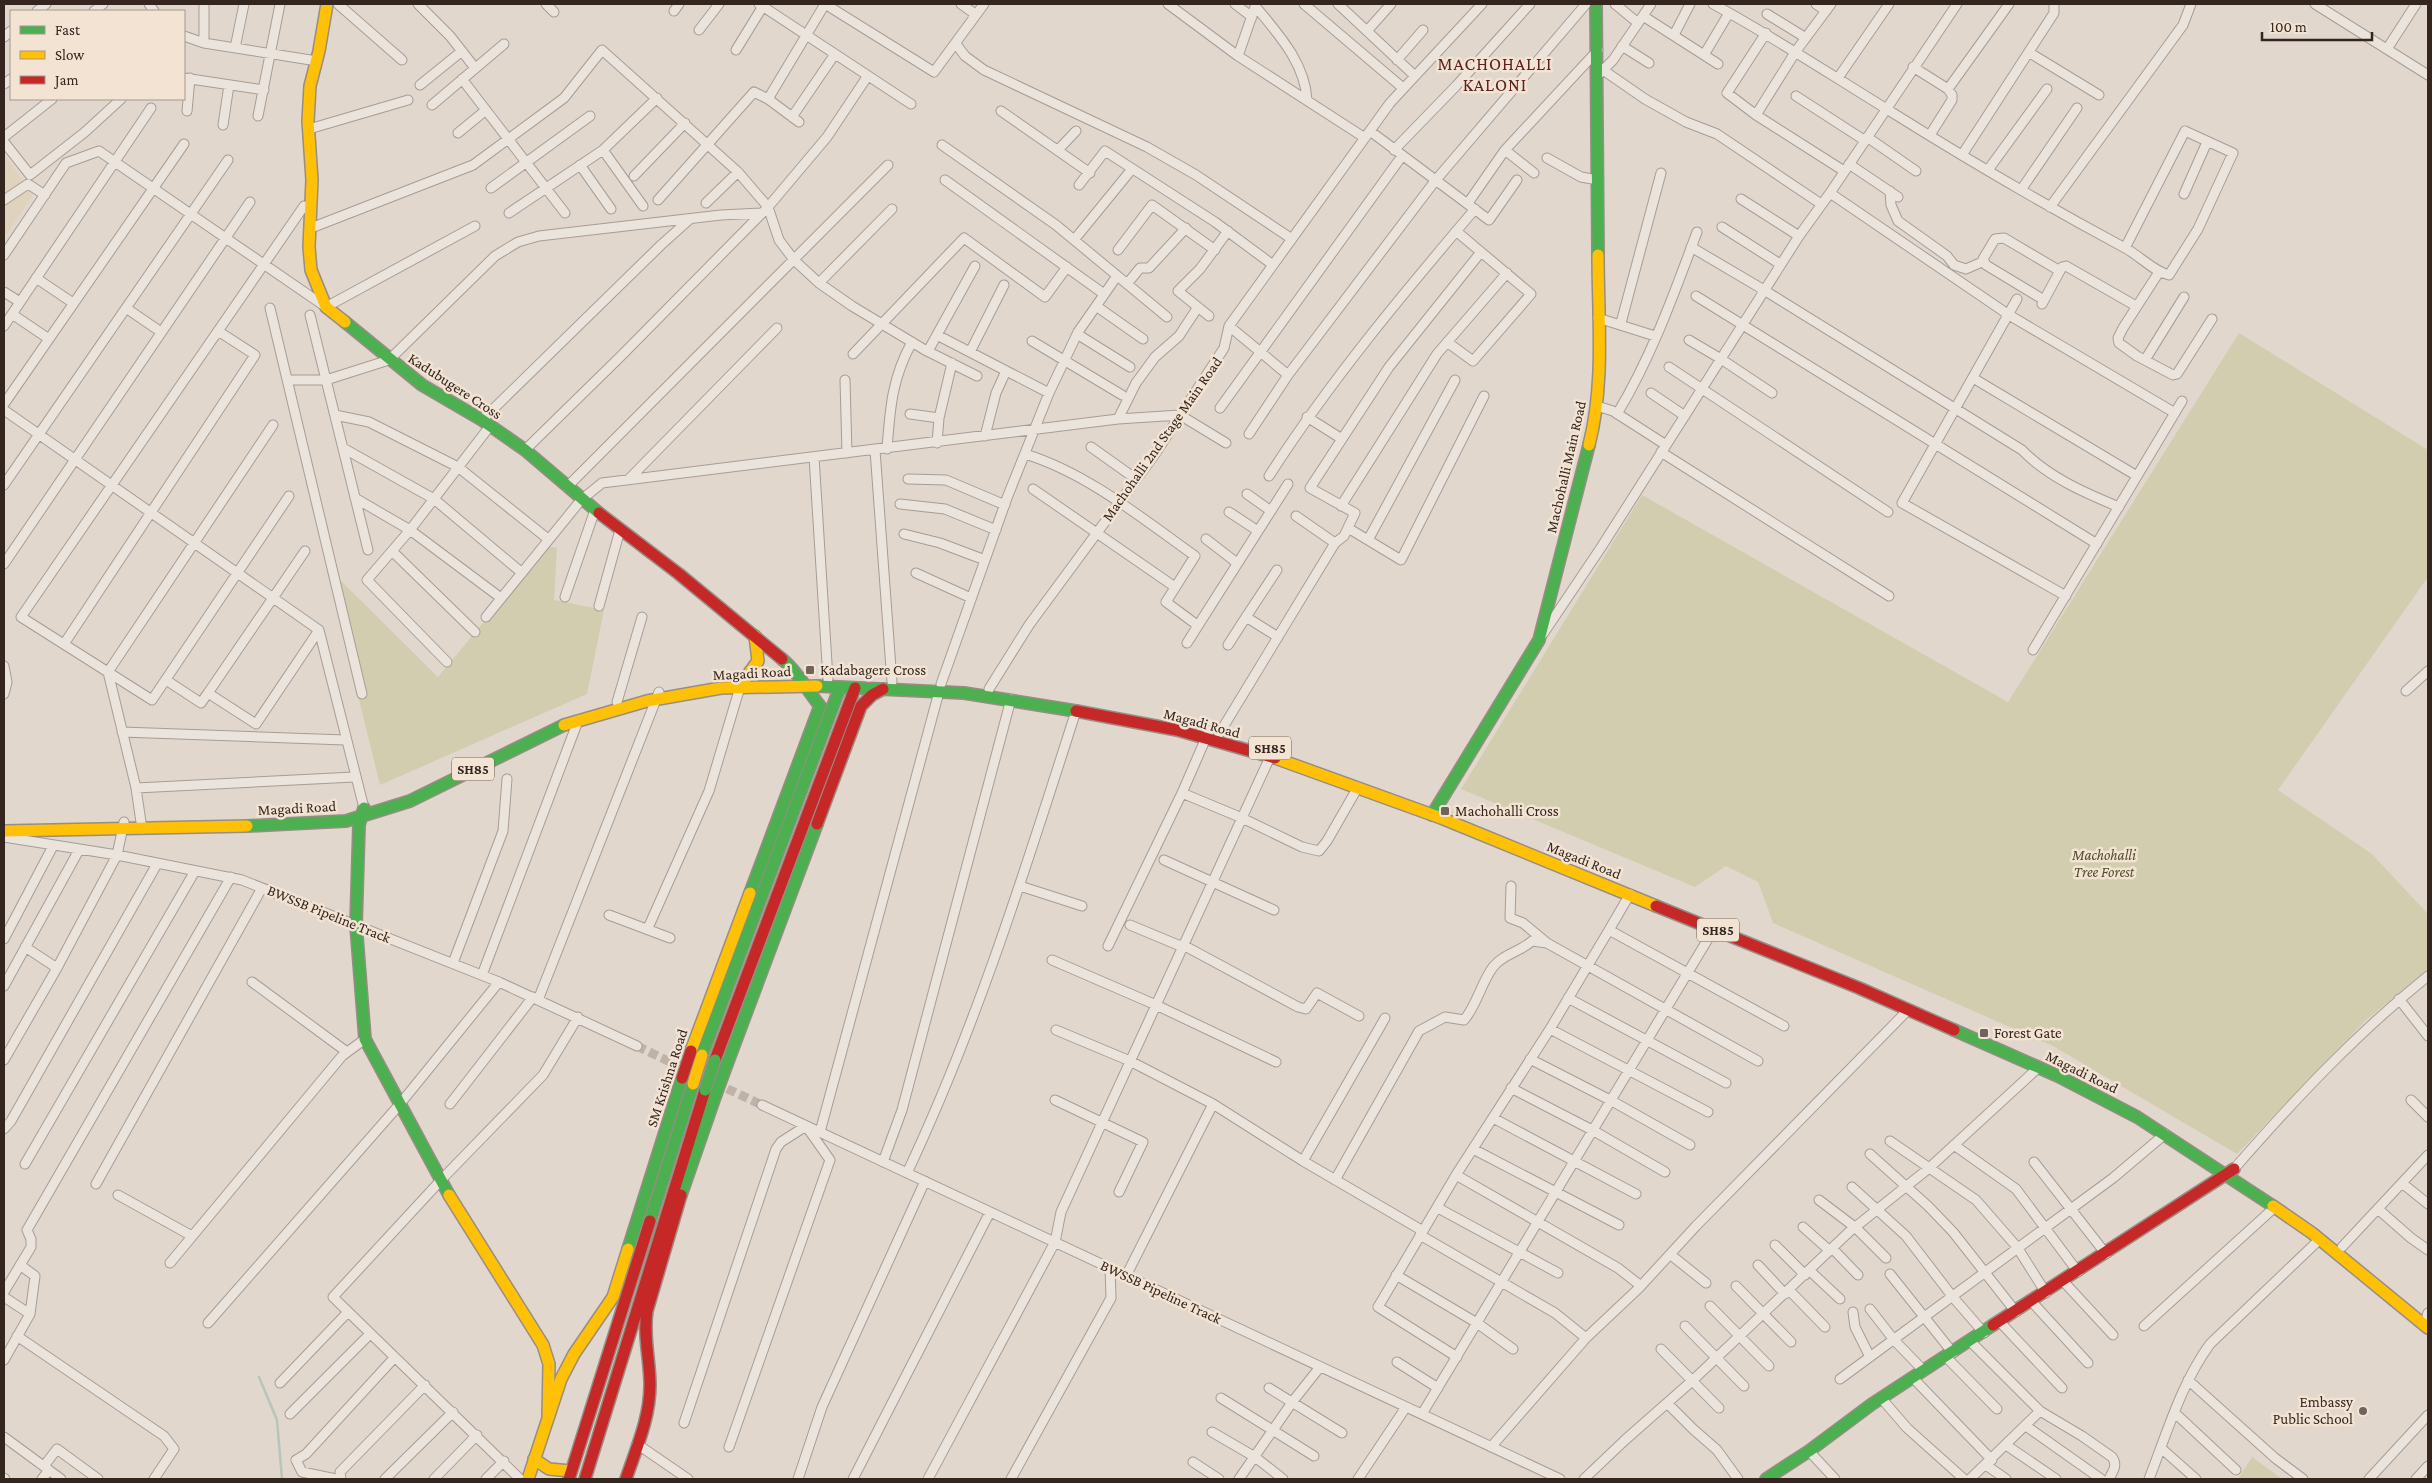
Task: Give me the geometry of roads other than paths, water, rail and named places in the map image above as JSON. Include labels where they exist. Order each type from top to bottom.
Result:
[{"type":"main road","name":"Kadubugere Cross","points":[[327,4],[317,60],[310,86],[309,129],[312,180],[309,247],[311,270],[326,307],[422,385],[486,423],[525,450],[581,500],[679,574],[755,636],[787,663],[803,682]]},
{"type":"main road","name":"Machohalli Main Road","points":[[1434,811],[1539,640],[1596,418],[1600,73],[1596,4]]},
{"type":"main road","points":[[742,684],[758,661],[755,636]]},
{"type":"main road","name":"Magadi Road","points":[[363,812],[409,794],[555,720],[617,702],[657,696],[722,681],[742,684],[803,682],[828,679],[887,686],[988,689],[1043,696],[1180,722],[1270,757],[1434,811],[2039,1067],[2130,1113],[2231,1171],[2275,1207],[2320,1239],[2428,1328]]},
{"type":"main road","name":"Magadi Road","points":[[803,682],[855,688],[887,686]]},
{"type":"main road","name":"SM Krishna Road","points":[[570,1475],[694,1079],[696,1053],[820,706],[803,682]]},
{"type":"main road","points":[[626,1479],[650,1394],[646,1326],[647,1311],[676,1212],[716,1094],[861,706],[872,695],[887,686]]},
{"type":"main road","name":"SM Krishna Road","points":[[528,1479],[555,1393],[568,1365],[613,1297],[682,1078],[696,1053],[840,687]]},
{"type":"main road","points":[[587,1478],[715,1060],[855,688]]},
{"type":"main road","name":"Magadi Road","points":[[940,688],[1011,699],[1177,730],[1212,734],[1290,754],[1984,1033],[2062,1069],[2141,1110],[2342,1247],[2428,1315]]},
{"type":"main road","name":"Magadi Road","points":[[4,831],[363,812],[410,801],[555,728],[657,696]]},
{"type":"main road","points":[[363,812],[359,824],[356,925],[365,1039],[442,1179],[450,1198],[544,1345],[550,1364],[548,1416]]},
{"type":"main road","name":"Magadi Road","points":[[4,824],[124,826]]},
{"type":"main road","points":[[1766,1479],[1924,1371],[2064,1282],[2231,1171]]},
{"type":"main road","points":[[534,1459],[549,1469],[570,1475]]},
{"type":"street","points":[[204,4],[204,43]]},
{"type":"street","points":[[235,48],[244,4]]},
{"type":"street","points":[[258,116],[272,54],[280,4]]},
{"type":"street","points":[[338,4],[402,60]]},
{"type":"street","points":[[418,4],[462,51],[475,68]]},
{"type":"street","points":[[546,4],[554,12]]},
{"type":"street","points":[[699,30],[719,4]]},
{"type":"street","points":[[768,99],[825,4],[934,72],[984,4]]},
{"type":"street","points":[[961,4],[975,14]]},
{"type":"street","points":[[1168,4],[1238,56],[1307,100],[1394,150],[1490,220],[1517,180]]},
{"type":"street","points":[[1235,4],[1252,17]]},
{"type":"street","points":[[1304,4],[1403,88]]},
{"type":"street","points":[[1367,31],[1391,4]]},
{"type":"street","name":"Machohalli 2nd Stage Main Road","points":[[988,689],[1028,625],[1097,533],[1180,415],[1224,348],[1229,326],[1403,88],[1482,4]]},
{"type":"street","points":[[1394,150],[1456,86],[1530,4]]},
{"type":"street","points":[[1249,434],[1288,376],[1435,180],[1586,4]]},
{"type":"street","points":[[1615,4],[1640,19],[1674,35],[1718,64]]},
{"type":"street","points":[[1651,4],[1622,46],[1600,73],[1686,122],[1717,134],[1820,204]]},
{"type":"street","points":[[1674,35],[1690,4]]},
{"type":"street","points":[[1713,4],[1796,51],[1885,108],[2020,190],[2125,248],[2159,272],[2169,275],[2198,229],[2233,153],[2185,131],[2125,248]]},
{"type":"street","points":[[1756,115],[1796,51],[1829,7],[1816,4]]},
{"type":"street","points":[[1838,78],[1889,4]]},
{"type":"street","points":[[1539,640],[1702,391],[1780,264],[1957,4]]},
{"type":"street","points":[[1948,89],[2009,4]]},
{"type":"street","points":[[1962,154],[2030,53],[2054,13],[2054,4]]},
{"type":"street","points":[[2050,207],[2183,25],[2191,4]]},
{"type":"street","points":[[2387,49],[2416,4]]},
{"type":"street","points":[[736,50],[761,5],[867,77],[911,104]]},
{"type":"street","points":[[1238,56],[1256,5]]},
{"type":"street","points":[[1256,5],[1290,48],[1306,85],[1307,100]]},
{"type":"street","points":[[1342,5],[1415,76]]},
{"type":"street","points":[[2319,5],[2428,75]]},
{"type":"street","points":[[1704,55],[1729,13]]},
{"type":"street","points":[[1767,14],[1806,38]]},
{"type":"street","points":[[1397,60],[1422,30]]},
{"type":"street","points":[[1766,33],[1728,93],[1756,115],[1898,197]]},
{"type":"street","points":[[185,36],[204,43],[317,60]]},
{"type":"street","points":[[432,105],[504,44]]},
{"type":"street","points":[[956,44],[964,56],[984,70],[1147,147],[1196,175],[1292,239]]},
{"type":"street","points":[[1622,46],[1649,63]]},
{"type":"street","points":[[311,228],[473,164],[564,98],[602,50],[738,172],[765,210],[779,240],[794,260],[819,283],[852,306],[883,323],[928,352],[977,376]]},
{"type":"street","points":[[1269,476],[1307,417],[1386,314],[1456,231],[1505,150],[1598,50]]},
{"type":"street","points":[[420,85],[462,51]]},
{"type":"street","points":[[2030,53],[2099,95]]},
{"type":"street","points":[[658,200],[754,92],[768,99],[796,120],[835,54]]},
{"type":"street","points":[[1913,67],[1948,89],[1952,95],[1952,100],[1930,135]]},
{"type":"street","points":[[525,450],[765,210],[827,137],[867,77]]},
{"type":"street","points":[[187,111],[187,78],[264,90]]},
{"type":"street","points":[[462,79],[565,213]]},
{"type":"street","points":[[223,125],[229,85]]},
{"type":"street","points":[[1988,170],[2047,89]]},
{"type":"street","points":[[1796,96],[1916,171]]},
{"type":"street","points":[[509,213],[603,150],[657,98]]},
{"type":"street","points":[[6,132],[51,100]]},
{"type":"street","points":[[4,142],[30,175],[85,132],[120,100]]},
{"type":"street","points":[[309,129],[408,100]]},
{"type":"street","points":[[4,326],[151,108]]},
{"type":"street","points":[[2020,190],[2077,108]]},
{"type":"street","points":[[458,133],[486,110]]},
{"type":"street","points":[[1001,111],[1090,173]]},
{"type":"street","points":[[491,188],[590,116]]},
{"type":"street","points":[[634,176],[684,123]]},
{"type":"street","points":[[1058,150],[1076,131]]},
{"type":"street","points":[[2184,194],[2207,142]]},
{"type":"street","points":[[4,404],[184,144]]},
{"type":"street","points":[[942,145],[1048,219],[1167,317]]},
{"type":"street","points":[[603,150],[643,206]]},
{"type":"street","points":[[1505,150],[1534,173]]},
{"type":"street","points":[[4,255],[66,164],[99,151],[326,307],[475,226]]},
{"type":"street","points":[[1079,185],[1105,151],[1228,232],[1273,265]]},
{"type":"street","points":[[1220,408],[1402,156]]},
{"type":"street","points":[[1547,158],[1581,177],[1598,180]]},
{"type":"street","points":[[4,485],[228,160]]},
{"type":"street","points":[[580,165],[611,209]]},
{"type":"street","points":[[567,487],[888,165]]},
{"type":"street","points":[[1074,240],[1132,169]]},
{"type":"street","points":[[706,203],[738,172]]},
{"type":"street","points":[[1621,324],[1660,173]]},
{"type":"street","points":[[945,180],[1104,294]]},
{"type":"street","points":[[4,200],[28,184],[44,195]]},
{"type":"street","points":[[1890,191],[1893,213],[1898,221],[1947,256],[1954,265],[1966,269],[1982,262],[1995,239],[2004,238],[2060,270]]},
{"type":"street","points":[[1830,193],[2009,314],[2175,413]]},
{"type":"street","points":[[1741,198],[1799,236]]},
{"type":"street","points":[[4,564],[250,202]]},
{"type":"street","points":[[1118,250],[1152,205],[1214,250]]},
{"type":"street","points":[[289,496],[152,700],[21,617],[304,206]]},
{"type":"street","points":[[819,283],[892,209]]},
{"type":"street","points":[[288,380],[326,380],[389,360],[494,256],[518,242],[540,236],[765,210]]},
{"type":"street","points":[[447,662],[367,580],[434,499],[458,467],[486,423],[661,244],[690,219]]},
{"type":"street","points":[[1722,227],[1780,264]]},
{"type":"street","points":[[1127,284],[1140,268],[1149,268],[1186,228]]},
{"type":"street","points":[[1448,342],[1473,361],[1531,294],[1456,231]]},
{"type":"street","points":[[1209,316],[1178,291],[1200,269],[1228,232]]},
{"type":"street","points":[[1617,414],[1630,392],[1655,336],[1697,232]]},
{"type":"street","points":[[853,354],[964,238],[1045,298],[1067,267]]},
{"type":"street","points":[[1691,247],[1764,290],[2022,450],[2032,460],[2066,482],[2119,507]]},
{"type":"street","points":[[1108,946],[1212,734],[1278,636],[1335,543],[1344,536],[1348,528],[1354,513],[1310,488],[1389,367],[1481,252]]},
{"type":"street","points":[[1982,262],[2043,302],[2062,267],[2069,266],[2136,306]]},
{"type":"street","points":[[928,352],[975,266]]},
{"type":"street","points":[[2159,272],[2136,306],[2118,338],[2119,343],[2173,375],[2177,374],[2212,319]]},
{"type":"street","points":[[1341,506],[1437,354],[1507,274]]},
{"type":"street","points":[[820,1132],[940,688],[971,598],[1049,393],[1077,334],[1117,276]]},
{"type":"street","points":[[36,278],[74,303]]},
{"type":"street","points":[[970,352],[1004,285]]},
{"type":"street","points":[[4,292],[20,302]]},
{"type":"street","points":[[1696,296],[2097,544]]},
{"type":"street","points":[[2145,360],[2184,297]]},
{"type":"street","points":[[2017,299],[1902,503],[2066,596]]},
{"type":"street","points":[[1096,306],[1143,339]]},
{"type":"street","points":[[1118,419],[1136,383],[1155,357],[1179,336],[1198,307]]},
{"type":"street","points":[[126,308],[161,332]]},
{"type":"street","points":[[270,308],[362,694]]},
{"type":"street","points":[[12,314],[49,339]]},
{"type":"street","points":[[310,315],[368,550]]},
{"type":"street","points":[[1598,318],[1655,336]]},
{"type":"street","points":[[1229,326],[1288,376]]},
{"type":"street","points":[[628,480],[777,328]]},
{"type":"street","points":[[64,644],[255,356],[218,331]]},
{"type":"street","points":[[1077,334],[1130,367]]},
{"type":"street","points":[[937,335],[1049,393]]},
{"type":"street","points":[[1689,340],[1772,393]]},
{"type":"street","points":[[1032,341],[1122,395]]},
{"type":"street","points":[[887,449],[894,381],[901,360],[912,342]]},
{"type":"street","points":[[937,443],[939,418],[952,363]]},
{"type":"street","points":[[1669,367],[1702,391],[1888,512]]},
{"type":"street","points":[[985,436],[996,393],[1006,371]]},
{"type":"street","points":[[1973,378],[2138,476]]},
{"type":"street","points":[[845,380],[847,453]]},
{"type":"street","points":[[1368,540],[1455,380]]},
{"type":"street","points":[[1651,393],[1685,416]]},
{"type":"street","points":[[1348,528],[1401,560],[1484,396]]},
{"type":"street","points":[[2033,650],[2182,401]]},
{"type":"street","points":[[1596,406],[1617,414],[1663,448],[1889,596]]},
{"type":"street","points":[[4,410],[318,630],[363,812]]},
{"type":"street","points":[[910,414],[939,418]]},
{"type":"street","points":[[334,415],[369,422],[458,467],[548,539]]},
{"type":"street","points":[[486,617],[581,500],[602,483],[937,443],[1118,419],[1180,415],[1226,443]]},
{"type":"street","points":[[1307,417],[1342,439]]},
{"type":"street","points":[[142,825],[136,788],[108,672],[273,425]]},
{"type":"street","points":[[1091,447],[1136,479]]},
{"type":"street","points":[[343,448],[434,499],[522,573]]},
{"type":"street","points":[[875,450],[887,686]]},
{"type":"street","points":[[1025,454],[1048,462],[1119,502],[1196,556],[1166,602],[1197,625]]},
{"type":"street","points":[[814,457],[828,679]]},
{"type":"street","points":[[908,479],[946,480],[1005,505]]},
{"type":"street","points":[[1187,643],[1288,484]]},
{"type":"street","points":[[1033,489],[1175,587]]},
{"type":"street","points":[[1247,494],[1271,511]]},
{"type":"street","points":[[355,498],[410,530],[501,598]]},
{"type":"street","points":[[900,504],[945,509],[996,530]]},
{"type":"street","points":[[566,597],[595,510]]},
{"type":"street","points":[[1229,512],[1258,531]]},
{"type":"street","points":[[1296,516],[1335,543]]},
{"type":"street","points":[[599,606],[620,530]]},
{"type":"street","points":[[904,534],[940,543],[985,560]]},
{"type":"street","points":[[1206,540],[1238,563]]},
{"type":"street","points":[[166,680],[201,703],[304,551]]},
{"type":"street","points":[[392,551],[475,632]]},
{"type":"street","points":[[1228,644],[1277,570]]},
{"type":"street","points":[[916,573],[971,598]]},
{"type":"street","points":[[617,702],[642,617]]},
{"type":"street","points":[[1246,617],[1278,636]]},
{"type":"street","points":[[208,692],[256,724],[318,630]]},
{"type":"street","points":[[4,666],[6,682],[4,694]]},
{"type":"street","points":[[2406,691],[2428,671]]},
{"type":"street","points":[[648,928],[709,791],[742,684]]},
{"type":"street","points":[[450,1104],[535,998],[657,696]]},
{"type":"street","points":[[883,1162],[902,1110],[1011,699]]},
{"type":"street","points":[[908,1173],[932,1122],[1020,886],[1076,711]]},
{"type":"street","points":[[482,975],[578,721]]},
{"type":"street","points":[[122,732],[345,740]]},
{"type":"street","points":[[928,1479],[1055,1242],[1061,1212],[1270,757]]},
{"type":"street","points":[[136,788],[354,777]]},
{"type":"street","points":[[453,963],[503,831],[507,779]]},
{"type":"street","points":[[1182,793],[1242,818],[1302,847],[1319,852],[1327,842],[1358,787]]},
{"type":"street","points":[[4,1060],[57,968],[117,855],[124,826]]},
{"type":"street","name":"BWSSB Pipeline Track","points":[[4,837],[117,855],[231,877],[499,982],[637,1046]]},
{"type":"street","points":[[4,939],[54,846]]},
{"type":"street","points":[[4,986],[79,850]]},
{"type":"street","points":[[1164,860],[1274,910]]},
{"type":"street","points":[[4,1129],[11,1121],[157,864]]},
{"type":"street","points":[[25,1164],[195,871]]},
{"type":"street","points":[[4,1292],[31,1247],[31,1240],[27,1230],[231,877]]},
{"type":"street","points":[[1020,886],[1082,906]]},
{"type":"street","points":[[1511,886],[1510,918],[1523,923],[1547,943],[1758,1061]]},
{"type":"street","points":[[96,1184],[262,888]]},
{"type":"street","points":[[1457,1357],[1378,1307],[1456,1175],[1550,1029],[1630,894]]},
{"type":"street","points":[[609,914],[670,938]]},
{"type":"street","points":[[1130,924],[1178,945],[1183,945],[1298,1007],[1306,1009],[1317,993],[1359,1016]]},
{"type":"street","points":[[1422,1414],[1714,929]]},
{"type":"street","points":[[1609,930],[1784,1026]]},
{"type":"street","points":[[1335,1180],[1419,1030],[1445,1017],[1464,1020],[1492,968],[1503,957],[1532,942],[1547,943]]},
{"type":"street","points":[[25,947],[57,968]]},
{"type":"street","points":[[1052,960],[1156,1005],[1276,1062]]},
{"type":"street","points":[[2231,1171],[2295,1098],[2399,999],[2428,976]]},
{"type":"street","points":[[252,982],[347,1052]]},
{"type":"street","points":[[208,1323],[400,1104],[499,982]]},
{"type":"street","points":[[1568,998],[1726,1083]]},
{"type":"street","points":[[2399,999],[2428,1036]]},
{"type":"street","points":[[1491,1447],[1586,1338],[1641,1286],[1696,1226],[1908,1010]]},
{"type":"street","points":[[520,1479],[504,1461],[332,1298],[442,1179],[544,1075],[578,1017]]},
{"type":"street","points":[[1303,1161],[1385,1018]]},
{"type":"street","points":[[1550,1029],[1708,1112]]},
{"type":"street","points":[[1056,1030],[1130,1061],[1213,1104],[1303,1161],[1554,1313],[1586,1338]]},
{"type":"street","points":[[170,1263],[347,1052],[365,1039]]},
{"type":"street","points":[[1530,1059],[1612,1101],[1690,1145]]},
{"type":"street","points":[[1584,1479],[1625,1440],[1668,1404],[1831,1250],[1928,1169],[2039,1067]]},
{"type":"street","points":[[694,1079],[707,1085]]},
{"type":"street","points":[[1511,1088],[1594,1131],[1665,1172]]},
{"type":"street","points":[[1055,1100],[1143,1142],[1119,1192]]},
{"type":"street","points":[[2411,1100],[2428,1117]]},
{"type":"street","points":[[1126,1276],[1213,1104]]},
{"type":"street","name":"BWSSB Pipeline Track","points":[[762,1105],[1560,1479]]},
{"type":"street","points":[[1492,1118],[1636,1194]]},
{"type":"street","points":[[684,1423],[776,1149],[780,1142],[806,1126],[830,1160],[729,1447]]},
{"type":"street","points":[[1840,1379],[2070,1207],[2113,1178],[2165,1134]]},
{"type":"street","points":[[1890,1141],[1928,1169],[1976,1200],[2017,1247],[2046,1293]]},
{"type":"street","points":[[1954,1145],[2016,1189],[2078,1272]]},
{"type":"street","points":[[1473,1149],[1619,1225]]},
{"type":"street","points":[[1870,1154],[1905,1188],[1928,1206],[1953,1232],[2016,1312]]},
{"type":"street","points":[[2342,1247],[2427,1157]]},
{"type":"street","points":[[2034,1162],[2106,1254]]},
{"type":"street","points":[[1456,1175],[1618,1268],[1641,1286]]},
{"type":"street","points":[[798,1479],[822,1408],[925,1181]]},
{"type":"street","points":[[2402,1183],[2428,1204]]},
{"type":"street","points":[[1852,1187],[1906,1236],[1952,1296],[1984,1333]]},
{"type":"street","points":[[118,1195],[192,1236]]},
{"type":"street","points":[[1819,1200],[1856,1228],[1886,1258]]},
{"type":"street","points":[[2144,1326],[2275,1207]]},
{"type":"street","points":[[1438,1208],[1558,1273]]},
{"type":"street","points":[[2378,1209],[2428,1250]]},
{"type":"street","points":[[853,1479],[990,1212]]},
{"type":"street","points":[[1802,1227],[1858,1275]]},
{"type":"street","points":[[2149,1479],[2174,1413],[2198,1360],[2210,1344],[2320,1239]]},
{"type":"street","points":[[1775,1246],[1840,1300]]},
{"type":"street","points":[[1671,1255],[1706,1283]]},
{"type":"street","points":[[4,1360],[30,1314],[35,1276],[20,1265]]},
{"type":"street","points":[[1758,1265],[1825,1327]]},
{"type":"street","points":[[1011,1479],[1111,1298],[1110,1268]]},
{"type":"street","points":[[1890,1274],[1925,1316],[1949,1355],[1997,1409]]},
{"type":"street","points":[[1396,1275],[1477,1323],[1512,1349]]},
{"type":"street","points":[[2064,1282],[2113,1335]]},
{"type":"street","points":[[1736,1286],[1765,1313],[1791,1342]]},
{"type":"street","points":[[4,1297],[30,1314]]},
{"type":"street","points":[[2032,1302],[2088,1362]]},
{"type":"street","points":[[1710,1306],[1769,1366]]},
{"type":"street","points":[[1870,1309],[1894,1340],[1924,1371]]},
{"type":"street","points":[[280,1383],[348,1312]]},
{"type":"street","points":[[1853,1312],[1855,1327],[1870,1357]]},
{"type":"street","points":[[2000,1322],[2062,1388]]},
{"type":"street","points":[[1684,1326],[1744,1386]]},
{"type":"street","points":[[290,1414],[370,1334]]},
{"type":"street","points":[[17,1336],[164,1436],[174,1449],[154,1479]]},
{"type":"street","points":[[1970,1341],[2040,1411],[2112,1457],[2115,1461],[2115,1466],[2109,1479]]},
{"type":"street","points":[[1661,1349],[1719,1408]]},
{"type":"street","points":[[336,1479],[302,1472],[296,1460],[306,1454],[395,1357]]},
{"type":"street","points":[[1397,1362],[1438,1388]]},
{"type":"street","points":[[1239,1479],[1293,1401],[1320,1367]]},
{"type":"street","points":[[1914,1378],[2006,1479]]},
{"type":"street","points":[[2188,1380],[2276,1458],[2303,1479]]},
{"type":"street","points":[[341,1479],[340,1472],[424,1385]]},
{"type":"street","points":[[1269,1388],[1293,1401],[1342,1433]]},
{"type":"street","points":[[1221,1398],[1314,1456]]},
{"type":"street","points":[[1882,1399],[1907,1428],[1964,1479]]},
{"type":"street","points":[[1668,1404],[1717,1450],[1738,1479]]},
{"type":"street","points":[[1358,1479],[1406,1407]]},
{"type":"street","points":[[1970,1479],[2040,1411]]},
{"type":"street","points":[[385,1479],[453,1412]]},
{"type":"street","points":[[2174,1413],[2236,1470]]},
{"type":"street","points":[[2369,1479],[2428,1415]]},
{"type":"street","points":[[2026,1426],[2101,1479]]},
{"type":"street","points":[[1212,1432],[1255,1457],[1283,1479]]},
{"type":"street","points":[[434,1479],[477,1436]]},
{"type":"street","points":[[4,1437],[61,1479]]},
{"type":"street","points":[[637,1444],[688,1479]]},
{"type":"street","points":[[2006,1445],[2056,1479]]},
{"type":"street","points":[[2161,1448],[2193,1478]]},
{"type":"street","points":[[42,1479],[57,1449],[98,1479]]},
{"type":"street","points":[[1809,1451],[1835,1479]]},
{"type":"street","points":[[486,1479],[504,1461]]},
{"type":"street","points":[[1193,1462],[1219,1479]]},
{"type":"street","points":[[2416,1479],[2428,1466]]},
{"type":"waterway","points":[[259,1377],[277,1420],[282,1479]]},
{"type":"tunnel","points":[[637,1046],[689,1071]]},
{"type":"tunnel","points":[[715,1083],[762,1105]]},
{"type":"place","name":"Kadabagere Cross","points":[[810,670]]},
{"type":"place","name":"Machohalli Cross","points":[[1445,811]]},
{"type":"place","name":"Forest Gate","points":[[1984,1033]]},
{"type":"place","name":"Embassy Public School","points":[[2363,1411]]},
{"type":"district","name":"MACHOHALLI KALONI","points":[[1495,74]]},
{"type":"park label","name":"Machohalli Tree Forest","points":[[2104,864]]}]
